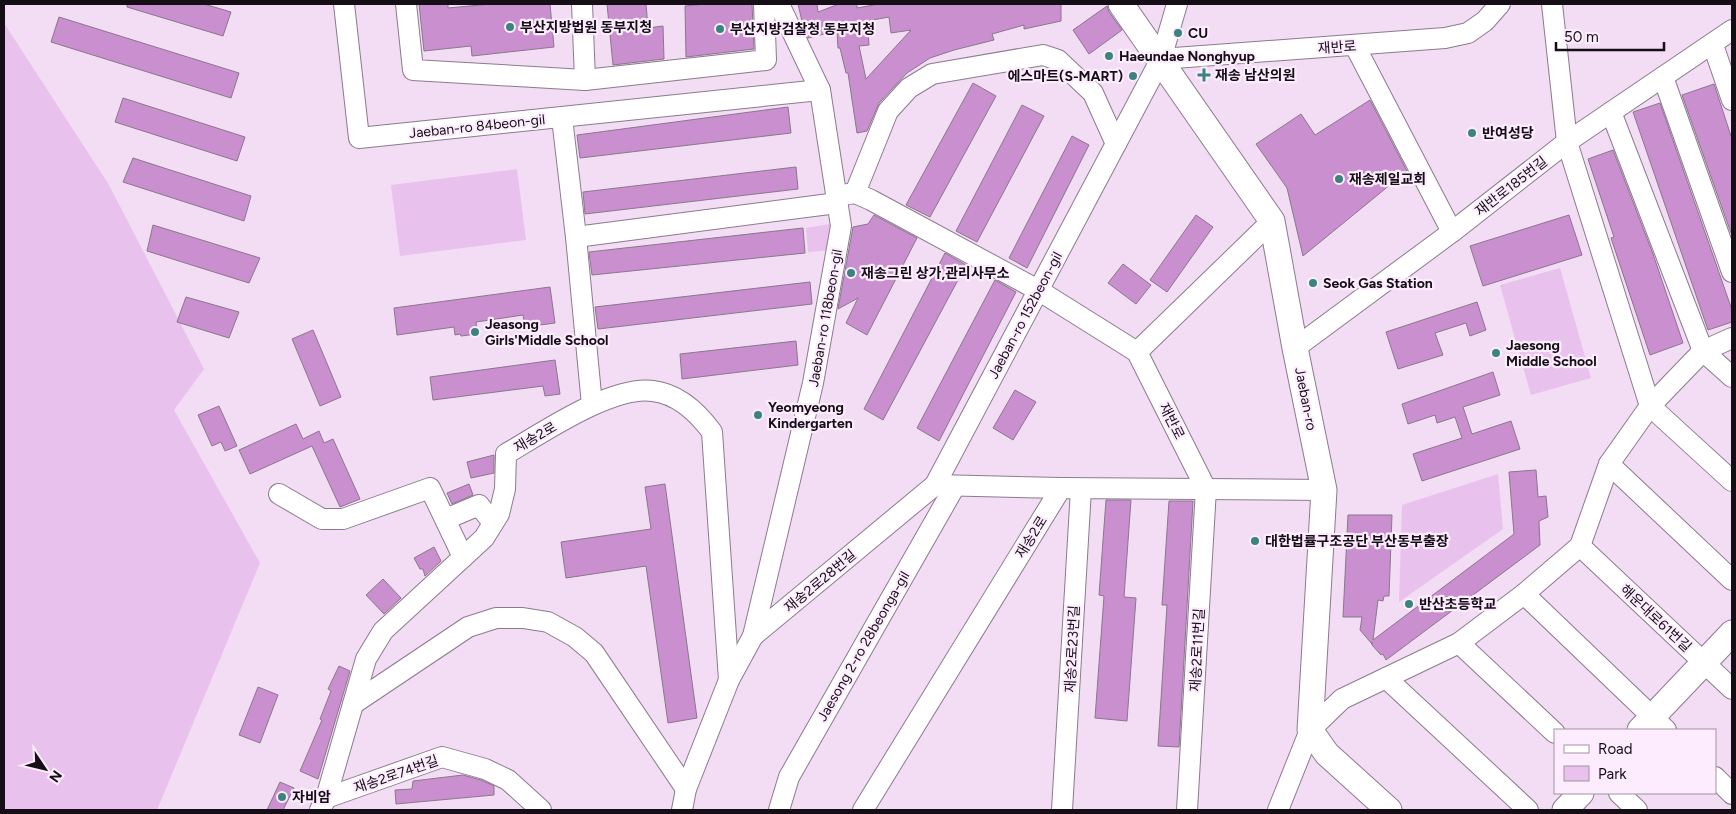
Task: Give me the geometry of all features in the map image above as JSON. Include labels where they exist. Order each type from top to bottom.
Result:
[{"type":"main road","name":"Jaeban-ro","points":[[1120,4],[1161,59],[1272,221],[1295,348],[1324,490],[1310,730]]},
{"type":"main road","points":[[1653,726],[1704,663],[1732,633]]},
{"type":"main road","points":[[1310,730],[1327,754],[1389,810]]},
{"type":"main road","points":[[1565,810],[1580,794]]},
{"type":"street","name":"Jaeban-ro 84beon-gil","points":[[344,4],[358,138],[562,118],[576,237],[592,405]]},
{"type":"street","points":[[406,4],[413,70],[585,80],[766,60],[764,4]]},
{"type":"street","points":[[582,4],[585,80]]},
{"type":"street","name":"Jaeban-ro 118beon-gil","points":[[753,636],[814,382],[841,226],[843,197],[820,90],[779,4]]},
{"type":"street","name":"Jaeban-ro 152beon-gil","points":[[934,485],[1161,59],[1177,4]]},
{"type":"street","name":"재반로","points":[[1161,59],[1445,38],[1468,34],[1485,21],[1500,4]]},
{"type":"street","points":[[1552,4],[1567,142],[1650,406],[1732,481]]},
{"type":"street","name":"재반로185번길","points":[[1295,348],[1452,232],[1567,142],[1713,45],[1732,30]]},
{"type":"street","points":[[1713,45],[1732,100]]},
{"type":"street","points":[[1355,46],[1452,232]]},
{"type":"street","points":[[843,197],[888,111],[909,88],[932,74],[1043,54],[1058,60],[1093,93],[1116,144]]},
{"type":"street","points":[[1663,77],[1732,272]]},
{"type":"street","points":[[562,118],[820,90]]},
{"type":"street","points":[[1611,112],[1703,351],[1732,377]]},
{"type":"street","points":[[576,237],[843,197],[870,200],[1038,290],[1137,352],[1272,221]]},
{"type":"street","points":[[1278,810],[1310,730],[1342,699],[1459,643],[1524,594],[1580,546],[1609,464],[1650,406],[1703,351],[1732,338]]},
{"type":"street","name":"재반로","points":[[1137,352],[1206,489]]},
{"type":"street","name":"재송2로","points":[[323,804],[366,659],[383,631],[484,538],[499,514],[505,489],[506,454],[592,405],[624,393],[653,391],[675,398],[700,416],[712,432],[728,680]]},
{"type":"street","points":[[1609,464],[1732,580]]},
{"type":"street","points":[[934,485],[1081,489],[1324,490]]},
{"type":"street","name":"재송2로28번길","points":[[682,810],[686,788],[728,680],[753,636],[934,485]]},
{"type":"street","name":"Jaesong 2-ro 28beonga-gil","points":[[779,810],[789,778],[954,486]]},
{"type":"street","points":[[279,494],[322,519],[343,519],[430,488],[463,557]]},
{"type":"street","name":"재송2로","points":[[863,810],[1061,488]]},
{"type":"street","name":"재송2로23번길","points":[[1062,810],[1081,489]]},
{"type":"street","name":"재송2로11번길","points":[[1187,810],[1206,489]]},
{"type":"street","points":[[446,519],[480,505],[493,523]]},
{"type":"street","name":"해운대로61번길","points":[[1580,546],[1732,690]]},
{"type":"street","points":[[1524,594],[1653,726]]},
{"type":"street","points":[[353,704],[468,627],[496,618],[522,618],[548,622],[575,637],[594,653],[686,788]]},
{"type":"street","points":[[1459,643],[1554,732]]},
{"type":"street","points":[[1386,678],[1528,810]]},
{"type":"street","name":"재송2로74번길","points":[[323,804],[442,757],[485,769],[508,780],[541,810]]},
{"type":"street","points":[[1716,778],[1732,794]]},
{"type":"street","points":[[1620,794],[1637,810]]},
{"type":"green space","points":[[4,23],[109,185],[204,369],[174,410],[260,563],[157,810],[4,810]]},
{"type":"green space","points":[[517,169],[526,240],[400,256],[391,185]]},
{"type":"green space","points":[[830,224],[833,250],[808,252],[806,228]]},
{"type":"green space","points":[[1560,268],[1591,378],[1531,395],[1500,285]]},
{"type":"green space","points":[[1498,474],[1503,529],[1399,602],[1402,505]]},
{"type":"building","points":[[127,4],[204,4],[231,12],[223,36],[127,7]]},
{"type":"building","name":"부산지방법원 동부지청","points":[[419,4],[448,4],[448,8],[491,4],[550,4],[554,47],[472,56],[471,46],[424,51]]},
{"type":"building","points":[[607,4],[646,4],[648,28],[663,26],[664,59],[613,65]]},
{"type":"building","name":"부산지방검찰청 동부지청","points":[[752,4],[754,49],[686,57],[685,6]]},
{"type":"building","points":[[798,4],[817,4],[818,12],[839,4],[857,4],[857,8],[879,4],[1061,4],[1061,21],[1024,29],[1024,25],[992,34],[994,40],[930,58],[907,73],[879,103],[867,131],[857,133],[848,73],[846,73],[840,48],[838,48],[837,31],[808,38],[804,30]],"holes":[[[889,17],[891,33],[911,30],[866,79],[859,46],[869,45],[867,21]]]},
{"type":"building","points":[[1107,6],[1122,30],[1089,54],[1073,30]]},
{"type":"building","points":[[59,17],[239,73],[231,98],[51,42]]},
{"type":"building","points":[[973,83],[996,96],[930,217],[906,205]]},
{"type":"building","points":[[1714,84],[1732,139],[1732,233],[1682,95]]},
{"type":"building","points":[[123,98],[245,137],[237,161],[115,122]]},
{"type":"building","name":"재송제일교회","points":[[1370,100],[1407,171],[1303,256],[1287,188],[1256,144],[1301,114],[1315,135]]},
{"type":"building","points":[[1660,103],[1732,310],[1732,322],[1708,330],[1633,112]]},
{"type":"building","points":[[1022,105],[1044,116],[977,242],[956,231]]},
{"type":"building","points":[[788,107],[791,133],[580,158],[577,135]]},
{"type":"building","points":[[1072,136],[1089,145],[1027,268],[1009,258]]},
{"type":"building","points":[[1613,150],[1653,254],[1683,343],[1650,355],[1611,238],[1614,237],[1588,159]]},
{"type":"building","points":[[133,158],[251,196],[244,221],[123,182]]},
{"type":"building","points":[[796,167],[798,189],[585,214],[583,192]]},
{"type":"building","points":[[874,215],[917,238],[867,335],[846,323],[858,298],[838,309],[853,227],[868,224]]},
{"type":"building","points":[[1196,215],[1213,227],[1167,292],[1150,280]]},
{"type":"building","points":[[1569,215],[1582,255],[1483,286],[1470,246]]},
{"type":"building","points":[[153,225],[260,258],[249,283],[147,251]]},
{"type":"building","points":[[803,228],[805,253],[592,275],[589,252]]},
{"type":"building","points":[[945,253],[966,265],[883,420],[864,409]]},
{"type":"building","points":[[1123,264],[1151,285],[1136,304],[1108,283]]},
{"type":"building","points":[[995,280],[1016,292],[939,441],[917,428]]},
{"type":"building","points":[[810,282],[812,304],[598,329],[595,307]]},
{"type":"building","points":[[550,287],[555,323],[525,327],[523,315],[476,322],[477,334],[455,335],[454,327],[397,335],[394,308]]},
{"type":"building","points":[[186,297],[239,312],[229,338],[177,322]]},
{"type":"building","points":[[1477,302],[1486,330],[1470,336],[1466,323],[1435,333],[1443,355],[1398,369],[1386,332]]},
{"type":"building","points":[[313,330],[341,397],[320,406],[292,339]]},
{"type":"building","points":[[796,341],[798,365],[682,379],[680,354]]},
{"type":"building","points":[[555,360],[560,394],[545,396],[543,386],[433,400],[430,377]]},
{"type":"building","points":[[1493,372],[1500,395],[1463,407],[1472,434],[1511,421],[1520,449],[1422,481],[1413,454],[1462,438],[1455,417],[1437,423],[1435,415],[1408,424],[1402,404]]},
{"type":"building","points":[[1015,390],[1036,402],[1013,440],[993,428]]},
{"type":"building","points":[[219,406],[237,446],[225,451],[221,442],[212,446],[198,415]]},
{"type":"building","points":[[296,424],[303,439],[319,431],[324,443],[333,439],[360,499],[340,507],[312,446],[250,474],[239,450]]},
{"type":"building","points":[[494,455],[494,473],[471,478],[467,462]]},
{"type":"building","points":[[1536,470],[1538,497],[1546,496],[1548,517],[1539,521],[1540,545],[1386,660],[1383,654],[1381,655],[1360,630],[1362,617],[1343,617],[1348,515],[1392,515],[1389,596],[1384,596],[1383,601],[1378,600],[1373,640],[1514,534],[1509,472]]},
{"type":"building","points":[[469,484],[473,495],[452,504],[447,493]]},
{"type":"building","points":[[665,484],[697,718],[668,723],[646,566],[566,578],[561,542],[651,529],[645,487]]},
{"type":"building","points":[[1106,500],[1131,500],[1124,597],[1136,598],[1127,721],[1095,718],[1104,596],[1099,595]]},
{"type":"building","points":[[1169,501],[1193,501],[1179,747],[1158,746],[1167,605],[1162,605]]},
{"type":"building","points":[[434,547],[441,561],[425,576],[423,569],[420,569],[414,558]]},
{"type":"building","points":[[383,579],[401,598],[384,614],[366,595]]},
{"type":"building","points":[[339,666],[350,671],[318,779],[300,771],[322,720],[320,719],[331,691],[328,689]]},
{"type":"building","points":[[258,687],[278,695],[260,743],[239,735]]},
{"type":"building","points":[[463,775],[494,786],[494,795],[396,804],[395,790],[412,789],[413,781]]},
{"type":"building","name":"자비암","points":[[280,782],[294,788],[283,810],[267,810]]},
{"type":"place","name":"부산지방법원 동부지청","points":[[510,27]]},
{"type":"place","name":"부산지방검찰청 동부지청","points":[[720,29]]},
{"type":"place","name":"CU","points":[[1178,33]]},
{"type":"place","name":"Haeundae Nonghyup","points":[[1109,56]]},
{"type":"place","name":"재송 남산의원","points":[[1204,75]]},
{"type":"place","name":"에스마트(S-MART)","points":[[1133,76]]},
{"type":"place","name":"반여성당","points":[[1472,133]]},
{"type":"place","name":"재송제일교회","points":[[1339,179]]},
{"type":"place","name":"재송그린 상가,관리사무소","points":[[851,273]]},
{"type":"place","name":"Seok Gas Station","points":[[1313,283]]},
{"type":"place","name":"Jeasong Girls'Middle School","points":[[475,332]]},
{"type":"place","name":"Jaesong Middle School","points":[[1496,353]]},
{"type":"place","name":"Yeomyeong Kindergarten","points":[[758,415]]},
{"type":"place","name":"대한법률구조공단 부산동부출장","points":[[1255,541]]},
{"type":"place","name":"반산초등학교","points":[[1409,604]]},
{"type":"place","name":"자비암","points":[[282,797]]}]
